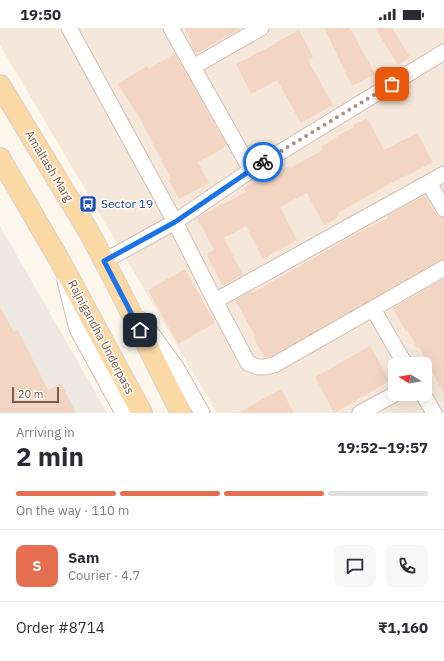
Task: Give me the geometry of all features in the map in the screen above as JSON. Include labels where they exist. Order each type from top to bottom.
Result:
[{"type":"main road","name":"Amaltash Marg","points":[[0,85],[89,232],[119,289]]},
{"type":"main road","points":[[0,158],[60,261]]},
{"type":"main road","name":"Rajnigandha Underpass","points":[[60,261],[142,413]]},
{"type":"main road","points":[[119,289],[181,413]]},
{"type":"street","points":[[69,28],[175,222],[248,363],[257,367],[274,365],[444,268]]},
{"type":"street","points":[[171,28],[251,170]]},
{"type":"street","points":[[193,67],[261,28]]},
{"type":"street","points":[[104,261],[175,222],[251,170],[444,52]]},
{"type":"street","points":[[215,301],[444,174]]},
{"type":"street","points":[[429,182],[444,209]]},
{"type":"street","points":[[60,261],[77,329],[123,413]]},
{"type":"street","points":[[119,289],[176,367],[202,413]]},
{"type":"street","points":[[373,309],[401,357]]},
{"type":"street","points":[[360,413],[388,398]]},
{"type":"street","points":[[427,401],[434,413]]},
{"type":"shaded area","name":"Sector 19","points":[[0,28],[444,28],[444,413],[217,413],[0,45]]},
{"type":"shaded area","points":[[0,226],[107,413],[0,413]]},
{"type":"building","points":[[184,28],[242,28],[196,54],[190,43],[192,42]]},
{"type":"building","points":[[324,28],[350,28],[375,74],[352,86]]},
{"type":"building","points":[[375,28],[392,28],[410,57],[398,65]]},
{"type":"building","points":[[299,30],[313,57],[308,60],[333,105],[301,123],[277,80],[251,94],[236,64]]},
{"type":"building","points":[[175,53],[227,146],[198,162],[209,183],[179,199],[169,180],[171,179],[146,130],[118,84],[147,66],[149,69]]},
{"type":"building","points":[[367,118],[384,150],[417,133],[433,162],[355,203],[338,213],[339,215],[336,217],[337,218],[324,225],[307,193],[280,207],[297,240],[263,259],[246,226],[224,238],[243,275],[223,286],[206,254],[214,250],[197,218],[246,192],[244,188],[276,170],[277,172],[289,166],[290,168],[323,150],[321,146],[354,127],[353,125]]},
{"type":"building","points":[[425,195],[436,214],[444,218],[444,259],[271,357],[265,358],[253,337],[255,336],[235,300],[252,291],[253,293],[348,238],[388,218],[387,216]]},
{"type":"building","points":[[185,269],[215,323],[178,344],[148,290]]},
{"type":"building","points":[[444,278],[444,394],[432,371],[432,357],[424,357],[419,347],[417,348],[408,331],[406,332],[393,308]]},
{"type":"building","points":[[0,307],[14,332],[18,330],[48,390],[61,383],[76,413],[0,413]]},
{"type":"building","points":[[370,346],[388,378],[388,382],[334,413],[315,377]]},
{"type":"building","points":[[281,389],[294,413],[238,413]]},
{"type":"way so far","points":[[263,162],[392,84]]},
{"type":"place","name":"Sector 19","points":[[88,204]]},
{"type":"route","points":[[140,330],[104,261],[175,222],[263,162]]}]
